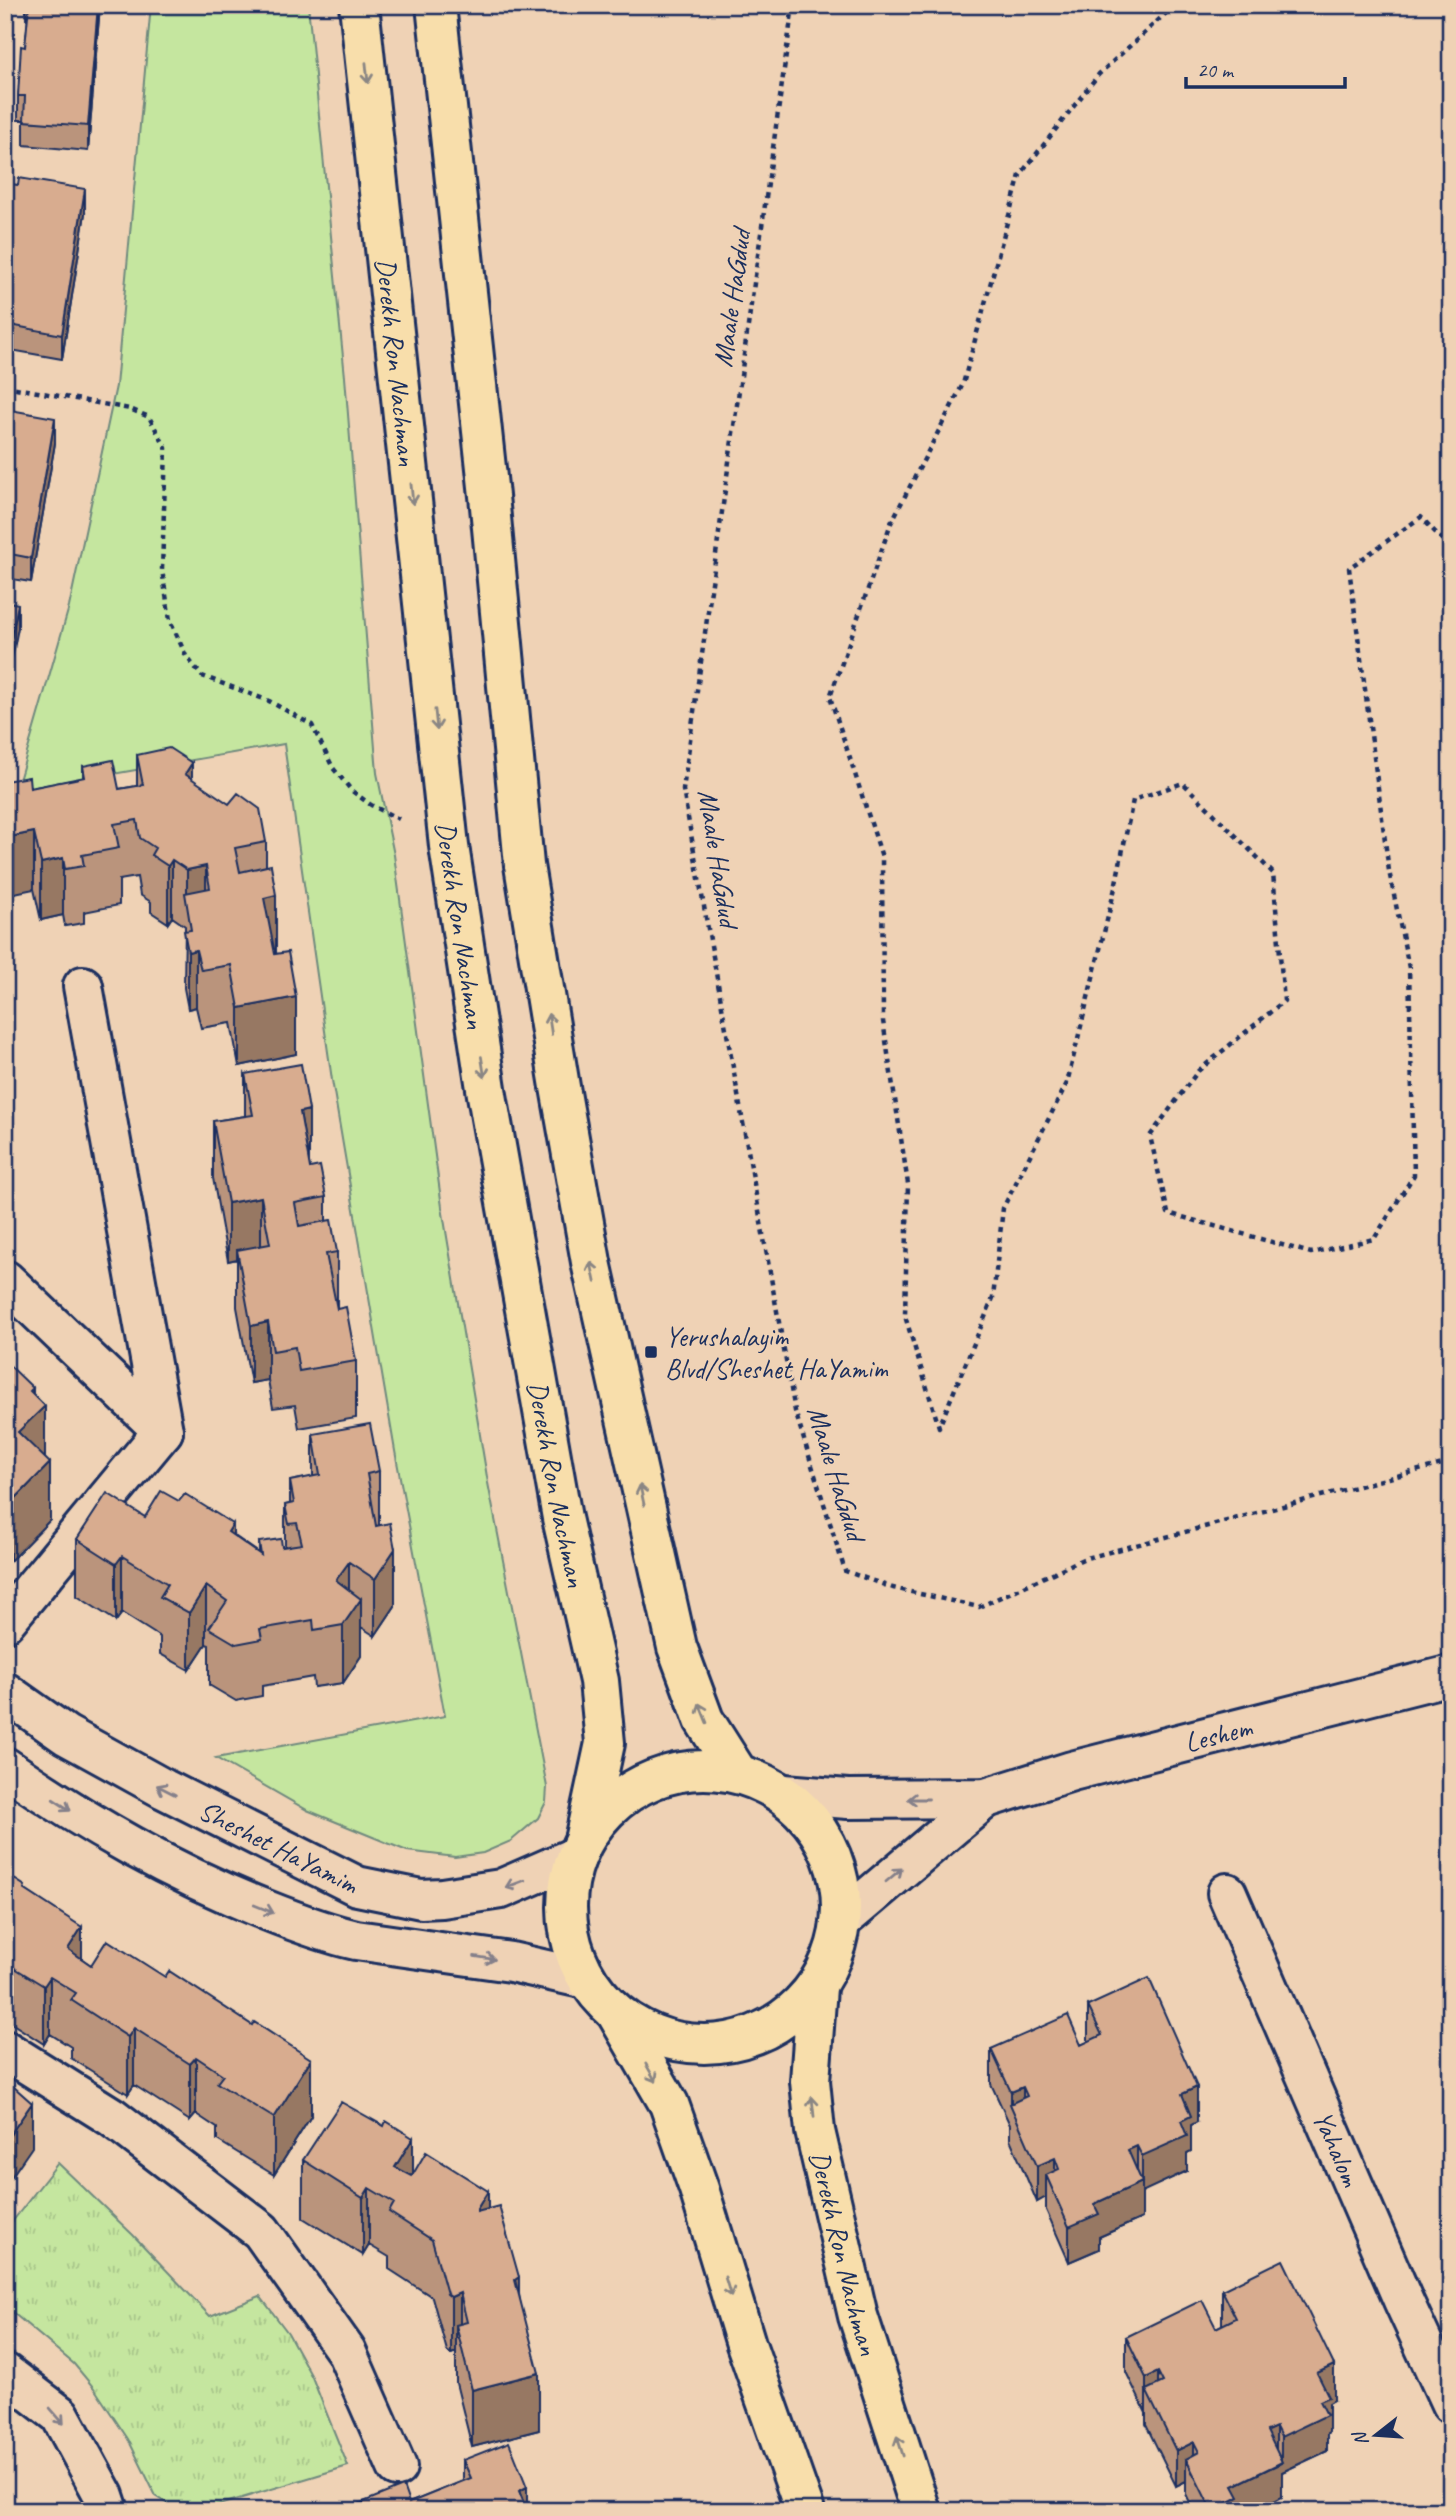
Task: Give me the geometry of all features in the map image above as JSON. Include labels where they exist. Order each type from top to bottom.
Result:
[{"type":"main road","name":"Derekh Ron Nachman","points":[[359,5],[449,846],[487,1095],[559,1504],[599,1681],[605,1743],[581,1846],[567,1886],[568,1933],[586,1979],[617,2015]]},
{"type":"main road","points":[[436,5],[489,496],[524,865],[560,1087],[591,1262],[677,1647],[704,1720],[737,1772]]},
{"type":"main road","points":[[581,1846],[627,1791],[686,1769],[737,1772],[783,1794],[816,1827],[830,1847],[838,1873],[842,1920],[836,1948],[817,1987],[787,2018],[750,2039],[699,2046],[656,2037],[617,2015]]},
{"type":"main road","name":"Derekh Ron Nachman","points":[[817,1987],[810,2081],[815,2131],[858,2316],[921,2511]]},
{"type":"main road","points":[[617,2015],[669,2104],[699,2189],[746,2344],[804,2511]]},
{"type":"street","points":[[5,1622],[163,1431],[83,986]]},
{"type":"street","points":[[5,1280],[163,1431]]},
{"type":"street","name":"Leshem","points":[[842,1920],[979,1804],[1072,1771],[1451,1675]]},
{"type":"street","name":"Sheshet HaYamim","points":[[5,1692],[66,1735],[357,1886],[421,1899],[501,1889],[581,1846]]},
{"type":"street","name":"Sheshet HaYamim","points":[[5,1767],[105,1833],[214,1889],[327,1934],[522,1964],[586,1979]]},
{"type":"street","name":"Leshem","points":[[783,1794],[979,1804]]},
{"type":"street","name":"Yahalom","points":[[1227,1893],[1402,2300],[1451,2404]]},
{"type":"street","points":[[5,2050],[112,2117],[261,2231],[346,2351],[397,2468]]},
{"type":"street","points":[[5,2373],[60,2415],[104,2496],[108,2511]]},
{"type":"path","name":"Maale HaGdud","points":[[793,5],[683,790],[795,1411],[845,1571],[893,1588],[979,1607],[1083,1559],[1442,1464],[1451,1464]]},
{"type":"path","points":[[1175,5],[1099,74],[1020,175],[963,384],[891,523],[830,697],[882,857],[883,1021],[908,1184],[905,1316],[939,1427],[993,1298],[1003,1208],[1066,1083],[1115,888],[1133,800],[1183,783],[1273,873],[1284,1001],[1198,1071],[1150,1136],[1168,1213],[1311,1253],[1374,1239],[1414,1175],[1409,968],[1389,871],[1349,568],[1421,517],[1451,550]]},
{"type":"path","points":[[5,386],[130,409],[149,417],[166,448],[162,570],[170,620],[186,656],[202,676],[269,701],[312,725],[333,768],[352,791],[371,805],[401,820]]},
{"type":"green space","points":[[151,5],[308,5],[345,377],[377,773],[394,855],[442,1207],[488,1483],[547,1787],[546,1802],[538,1818],[511,1841],[483,1853],[455,1857],[407,1851],[307,1810],[216,1758],[445,1716],[395,1451],[332,1080],[284,744],[16,791],[69,607],[116,386]]},
{"type":"green space","points":[[58,2163],[133,2235],[210,2316],[260,2296],[288,2333],[312,2377],[348,2466],[199,2511],[172,2511],[170,2505],[156,2496],[128,2439],[94,2388],[74,2364],[5,2306],[5,2231]]},
{"type":"building","points":[[29,5],[98,5],[88,126],[24,121],[25,96],[18,96],[21,46],[25,47]]},
{"type":"building","points":[[19,178],[85,189],[62,335],[5,324],[5,220],[11,184],[18,185]]},
{"type":"building","points":[[5,409],[55,418],[31,558],[5,553]]},
{"type":"building","points":[[5,601],[18,604],[5,669]]},
{"type":"building","points":[[169,748],[192,763],[185,774],[229,804],[238,793],[260,809],[266,842],[235,848],[240,872],[271,865],[276,895],[264,898],[275,954],[288,952],[296,997],[239,1008],[231,965],[201,970],[196,950],[188,952],[184,931],[191,930],[185,893],[210,888],[206,866],[187,870],[172,860],[168,866],[151,855],[155,848],[140,838],[137,820],[114,824],[119,848],[82,855],[84,866],[65,869],[63,858],[41,863],[34,832],[5,838],[5,781],[29,777],[30,788],[85,777],[83,766],[113,760],[119,789],[143,785],[137,755]]},
{"type":"building","points":[[301,1064],[309,1110],[300,1112],[310,1168],[320,1166],[326,1197],[295,1203],[299,1226],[331,1220],[337,1252],[326,1254],[337,1309],[346,1307],[356,1361],[299,1371],[295,1347],[273,1351],[268,1322],[251,1326],[237,1250],[270,1244],[261,1197],[228,1203],[213,1121],[253,1115],[245,1074]]},
{"type":"building","points":[[5,1361],[33,1388],[30,1391],[45,1406],[18,1432],[50,1463],[10,1504],[5,1499]]},
{"type":"building","points":[[370,1424],[379,1471],[367,1474],[376,1526],[390,1523],[395,1549],[375,1579],[349,1562],[336,1580],[361,1599],[343,1625],[314,1630],[313,1620],[260,1629],[262,1639],[236,1644],[209,1628],[227,1601],[206,1586],[189,1613],[160,1597],[168,1584],[122,1556],[116,1564],[77,1539],[107,1493],[145,1517],[161,1491],[179,1501],[185,1494],[233,1524],[228,1532],[261,1555],[259,1542],[281,1539],[282,1547],[302,1544],[297,1523],[289,1524],[285,1505],[294,1503],[290,1481],[320,1475],[313,1434]]},
{"type":"building","points":[[5,1873],[25,1886],[24,1889],[82,1927],[68,1949],[91,1965],[107,1940],[165,1977],[169,1971],[252,2025],[254,2022],[311,2059],[274,2118],[217,2083],[223,2075],[196,2057],[190,2064],[134,2028],[128,2037],[71,2000],[76,1993],[50,1977],[44,1986],[5,1962]]},
{"type":"building","points":[[1149,1978],[1197,2087],[1182,2094],[1191,2116],[1181,2121],[1187,2136],[1142,2156],[1137,2146],[1128,2150],[1142,2182],[1094,2204],[1099,2214],[1069,2227],[1046,2175],[1059,2169],[1055,2158],[1037,2166],[1010,2104],[1027,2096],[1023,2087],[1011,2092],[991,2049],[1068,2015],[1081,2045],[1102,2035],[1088,2006]]},
{"type":"building","points":[[5,2079],[32,2103],[5,2142]]},
{"type":"building","points":[[341,2102],[384,2126],[386,2121],[413,2138],[395,2167],[412,2176],[426,2152],[488,2191],[477,2212],[499,2206],[519,2277],[515,2280],[539,2373],[472,2390],[456,2325],[467,2322],[460,2293],[451,2297],[447,2294],[432,2240],[389,2212],[394,2203],[369,2188],[363,2198],[303,2160]]},
{"type":"building","points":[[1283,2260],[1334,2365],[1317,2373],[1329,2397],[1320,2401],[1327,2415],[1281,2437],[1276,2427],[1267,2431],[1282,2462],[1233,2486],[1239,2497],[1212,2511],[1186,2459],[1199,2452],[1194,2442],[1176,2451],[1146,2390],[1163,2382],[1158,2372],[1146,2378],[1126,2337],[1202,2300],[1216,2328],[1236,2318],[1222,2290]]},
{"type":"building","points":[[509,2442],[527,2487],[519,2491],[527,2511],[341,2511],[403,2486],[409,2503],[471,2478],[463,2460]]},
{"type":"place","name":"Yerushalayim Blvd/Sheshet HaYamim","points":[[651,1352]]}]
